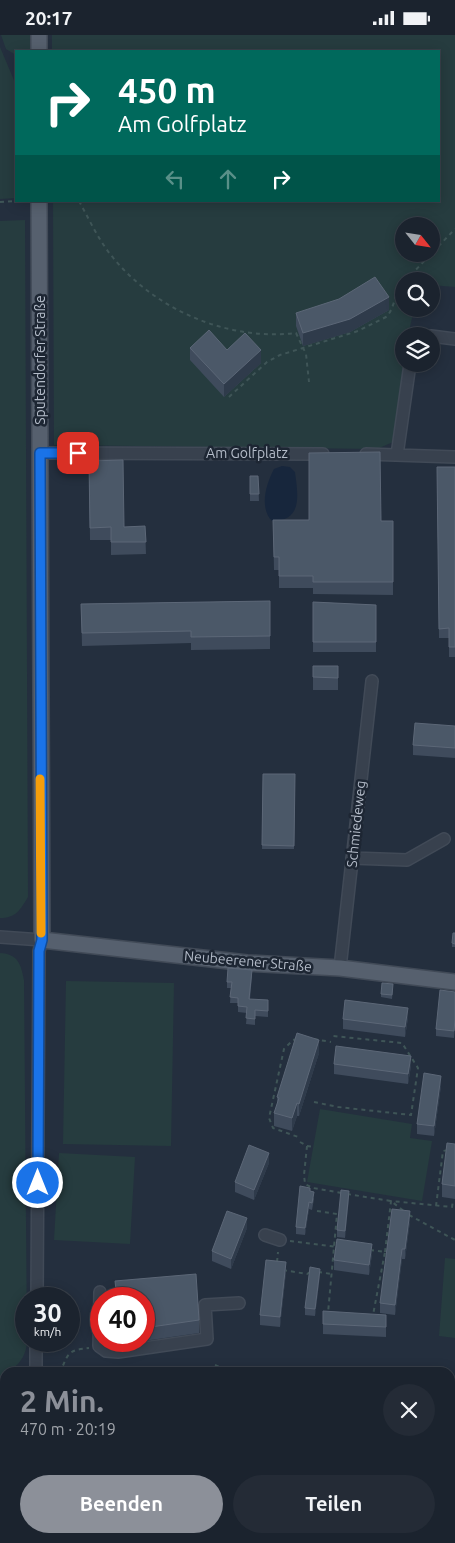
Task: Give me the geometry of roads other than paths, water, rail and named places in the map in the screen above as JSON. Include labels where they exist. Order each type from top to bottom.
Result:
[{"type":"main road","points":[[39,35],[39,50]]},
{"type":"main road","name":"Sputendorfer Straße","points":[[39,202],[42,940]]},
{"type":"main road","name":"Neubeerener Straße","points":[[42,940],[247,963],[340,968],[455,982]]},
{"type":"street","points":[[440,337],[455,339]]},
{"type":"street","points":[[397,455],[409,372]]},
{"type":"street","name":"Am Golfplatz","points":[[40,453],[338,454]]},
{"type":"street","points":[[358,454],[455,457]]},
{"type":"street","name":"Schmiedeweg","points":[[340,968],[372,681]]},
{"type":"street","points":[[352,858],[407,860],[444,839]]},
{"type":"street","points":[[0,937],[42,940]]},
{"type":"street","name":"Sputendorfer Straße","points":[[37,1287],[39,951],[42,940]]},
{"type":"street","points":[[265,1235],[280,1240]]},
{"type":"street","points":[[155,1346],[207,1339],[205,1305],[238,1303]]},
{"type":"street","points":[[36,1352],[36,1367]]},
{"type":"water","points":[[282,466],[290,467],[295,472],[296,505],[294,512],[289,517],[272,521],[266,509],[266,489],[274,469]]}]
